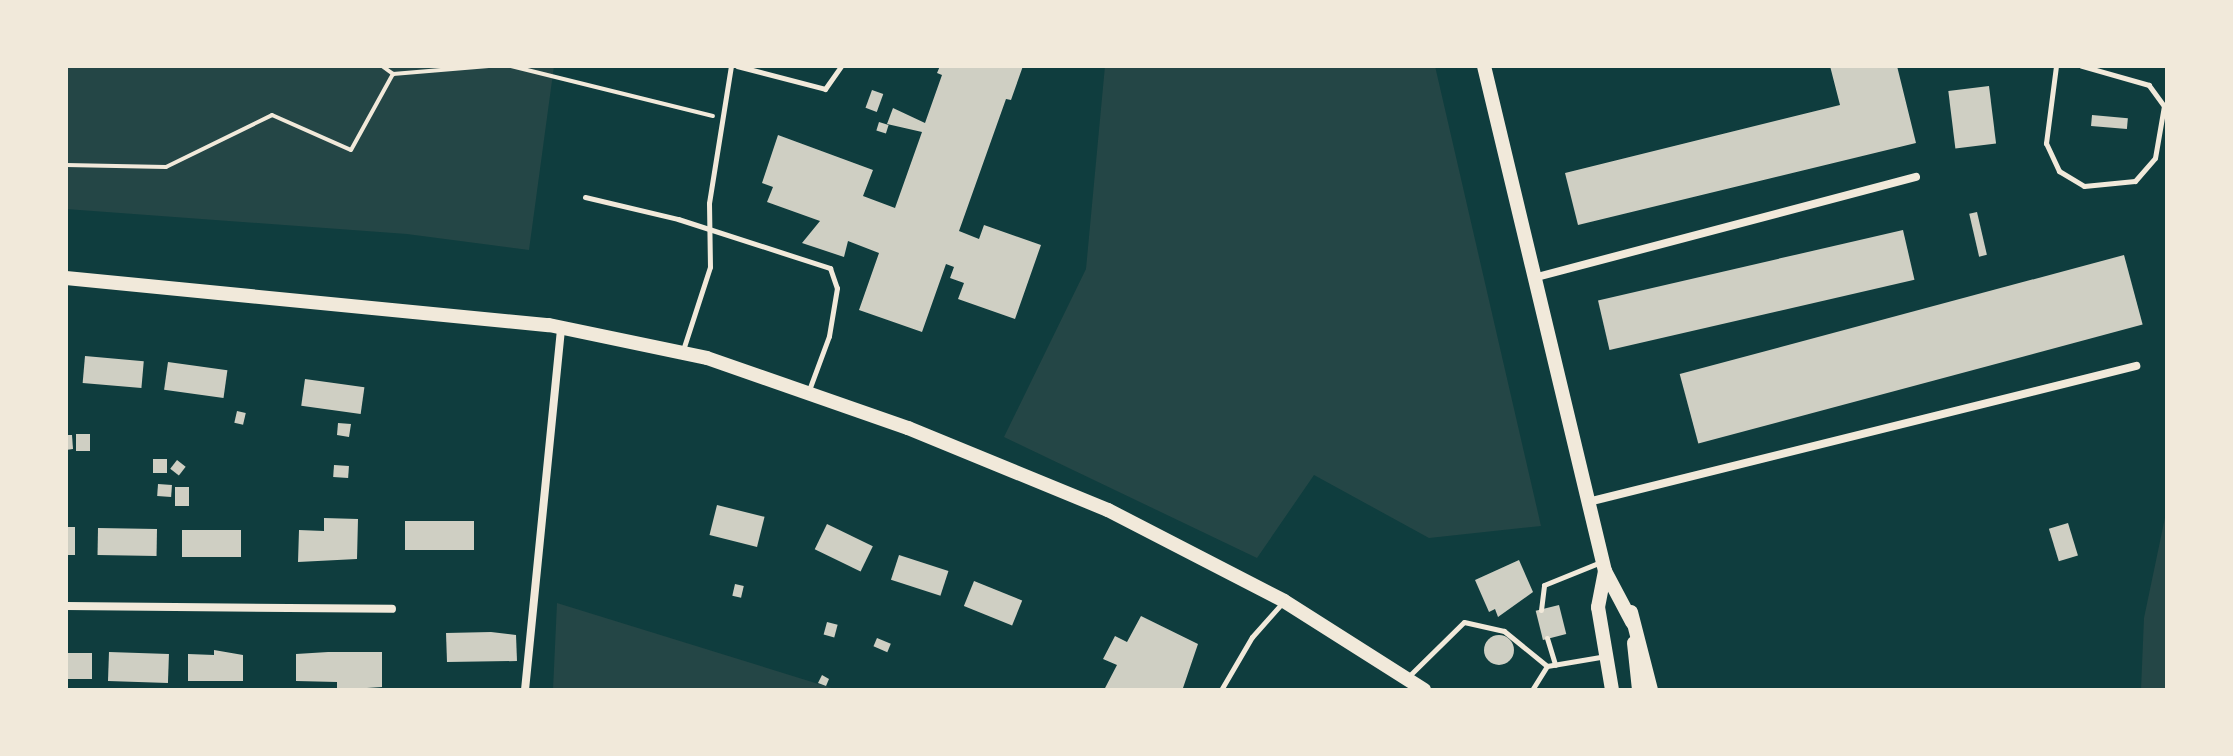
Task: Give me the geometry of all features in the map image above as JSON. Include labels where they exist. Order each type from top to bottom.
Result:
[{"type":"main road","points":[[1484,66],[1604,566],[1631,612],[1651,690]]},
{"type":"main road","points":[[66,278],[561,327],[683,351],[809,391],[1108,510],[1284,601],[1424,690]]},
{"type":"main road","points":[[1604,566],[1598,607],[1612,690]]},
{"type":"main road","points":[[1631,612],[1639,690]]},
{"type":"street","points":[[1537,277],[1916,177]]},
{"type":"street","points":[[525,690],[561,327]]},
{"type":"street","points":[[1588,502],[2136,366]]},
{"type":"street","points":[[66,606],[392,609]]},
{"type":"lane","points":[[683,351],[710,267],[710,229],[731,66]]},
{"type":"lane","points":[[737,66],[825,89],[841,66]]},
{"type":"lane","points":[[763,73],[765,66]]},
{"type":"lane","points":[[2056,66],[2046,143],[2059,171],[2084,186],[2135,181],[2155,158],[2164,106],[2149,85],[2082,66]]},
{"type":"lane","points":[[585,197],[710,229],[830,268],[837,288],[829,336],[809,391]]},
{"type":"lane","points":[[1541,610],[1544,585],[1604,566]]},
{"type":"lane","points":[[1221,690],[1252,637],[1284,601]]},
{"type":"lane","points":[[1407,677],[1464,622],[1504,631],[1547,666],[1607,655]]},
{"type":"lane","points":[[1547,638],[1555,665]]},
{"type":"lane","points":[[1532,690],[1547,666]]},
{"type":"path","points":[[382,66],[393,74],[489,66]]},
{"type":"path","points":[[511,66],[723,118]]},
{"type":"path","points":[[66,165],[166,167],[272,115],[351,150],[393,74]]},
{"type":"shaded area","points":[[66,66],[554,66],[529,250],[407,234],[66,209]]},
{"type":"shaded area","points":[[1105,66],[1435,66],[1541,526],[1429,538],[1314,475],[1257,558],[1004,437],[1086,269]]},
{"type":"shaded area","points":[[2167,508],[2167,690],[2141,690],[2144,618]]},
{"type":"shaded area","points":[[557,603],[838,690],[553,690]]},
{"type":"building","points":[[940,66],[1023,66],[1011,100],[1006,99],[959,231],[979,239],[984,225],[1041,245],[1015,319],[958,299],[964,283],[950,278],[954,267],[946,264],[922,332],[859,310],[879,253],[848,241],[844,257],[802,243],[820,221],[767,202],[773,187],[762,183],[778,135],[873,170],[863,196],[895,208],[922,132],[887,124],[893,108],[925,123],[942,75],[937,73]]},
{"type":"building","points":[[1830,66],[1897,66],[1916,143],[1578,225],[1565,173],[1840,105]]},
{"type":"building","points":[[1989,86],[1996,144],[1955,149],[1948,91]]},
{"type":"building","points":[[872,90],[883,94],[877,112],[866,108]]},
{"type":"building","points":[[2092,115],[2128,118],[2127,129],[2091,126]]},
{"type":"building","points":[[879,122],[889,125],[886,134],[876,131]]},
{"type":"building","points":[[1977,212],[1987,255],[1979,257],[1969,214]]},
{"type":"building","points":[[1903,230],[1914,280],[1609,350],[1598,300]]},
{"type":"building","points":[[2124,255],[2143,325],[1698,444],[1680,374]]},
{"type":"building","points":[[85,356],[144,361],[141,388],[83,383]]},
{"type":"building","points":[[168,362],[227,370],[224,398],[164,390]]},
{"type":"building","points":[[305,379],[364,387],[361,414],[301,406]]},
{"type":"building","points":[[237,411],[246,413],[243,425],[234,423]]},
{"type":"building","points":[[338,423],[351,424],[349,437],[337,435]]},
{"type":"building","points":[[76,434],[90,434],[90,451],[76,451]]},
{"type":"building","points":[[66,435],[72,435],[73,449],[66,450]]},
{"type":"building","points":[[153,459],[167,459],[167,473],[153,473]]},
{"type":"building","points":[[177,460],[186,467],[179,475],[170,469]]},
{"type":"building","points":[[334,465],[349,466],[348,478],[333,477]]},
{"type":"building","points":[[158,484],[172,485],[171,497],[157,496]]},
{"type":"building","points":[[175,487],[189,487],[189,506],[175,506]]},
{"type":"building","points":[[717,505],[765,517],[757,547],[710,535]]},
{"type":"building","points":[[324,518],[358,519],[357,559],[298,562],[299,530],[324,531]]},
{"type":"building","points":[[405,521],[474,521],[474,550],[405,550]]},
{"type":"building","points":[[2068,523],[2078,556],[2059,561],[2049,529]]},
{"type":"building","points":[[827,524],[873,546],[861,572],[815,549]]},
{"type":"building","points":[[66,527],[75,527],[75,555],[66,555]]},
{"type":"building","points":[[98,528],[157,529],[157,556],[98,555]]},
{"type":"building","points":[[182,530],[241,530],[241,557],[182,557]]},
{"type":"building","points":[[899,555],[948,571],[940,596],[891,580]]},
{"type":"building","points":[[1519,560],[1533,592],[1498,617],[1495,609],[1489,612],[1475,580]]},
{"type":"building","points":[[974,581],[1022,600],[1012,626],[964,606]]},
{"type":"building","points":[[735,584],[744,586],[741,598],[732,596]]},
{"type":"building","points":[[1559,605],[1566,634],[1543,640],[1536,611]]},
{"type":"building","points":[[1141,616],[1198,644],[1183,688],[1104,690],[1117,665],[1103,659],[1115,636],[1127,642]]},
{"type":"building","points":[[827,622],[838,625],[834,637],[824,635]]},
{"type":"building","points":[[446,633],[516,635],[517,661],[447,662]]},
{"type":"building","points":[[1499,635],[1510,639],[1514,650],[1510,661],[1499,665],[1488,661],[1484,650],[1488,639]]},
{"type":"building","points":[[877,638],[891,644],[887,652],[873,646]]},
{"type":"building","points":[[214,650],[243,655],[243,681],[188,681],[188,654],[214,655]]},
{"type":"building","points":[[109,652],[169,654],[168,683],[108,681]]},
{"type":"building","points":[[382,652],[382,687],[337,690],[337,682],[296,681],[296,654]]},
{"type":"building","points":[[66,653],[92,653],[92,679],[66,679]]},
{"type":"building","points":[[822,675],[829,679],[826,686],[818,683]]}]
